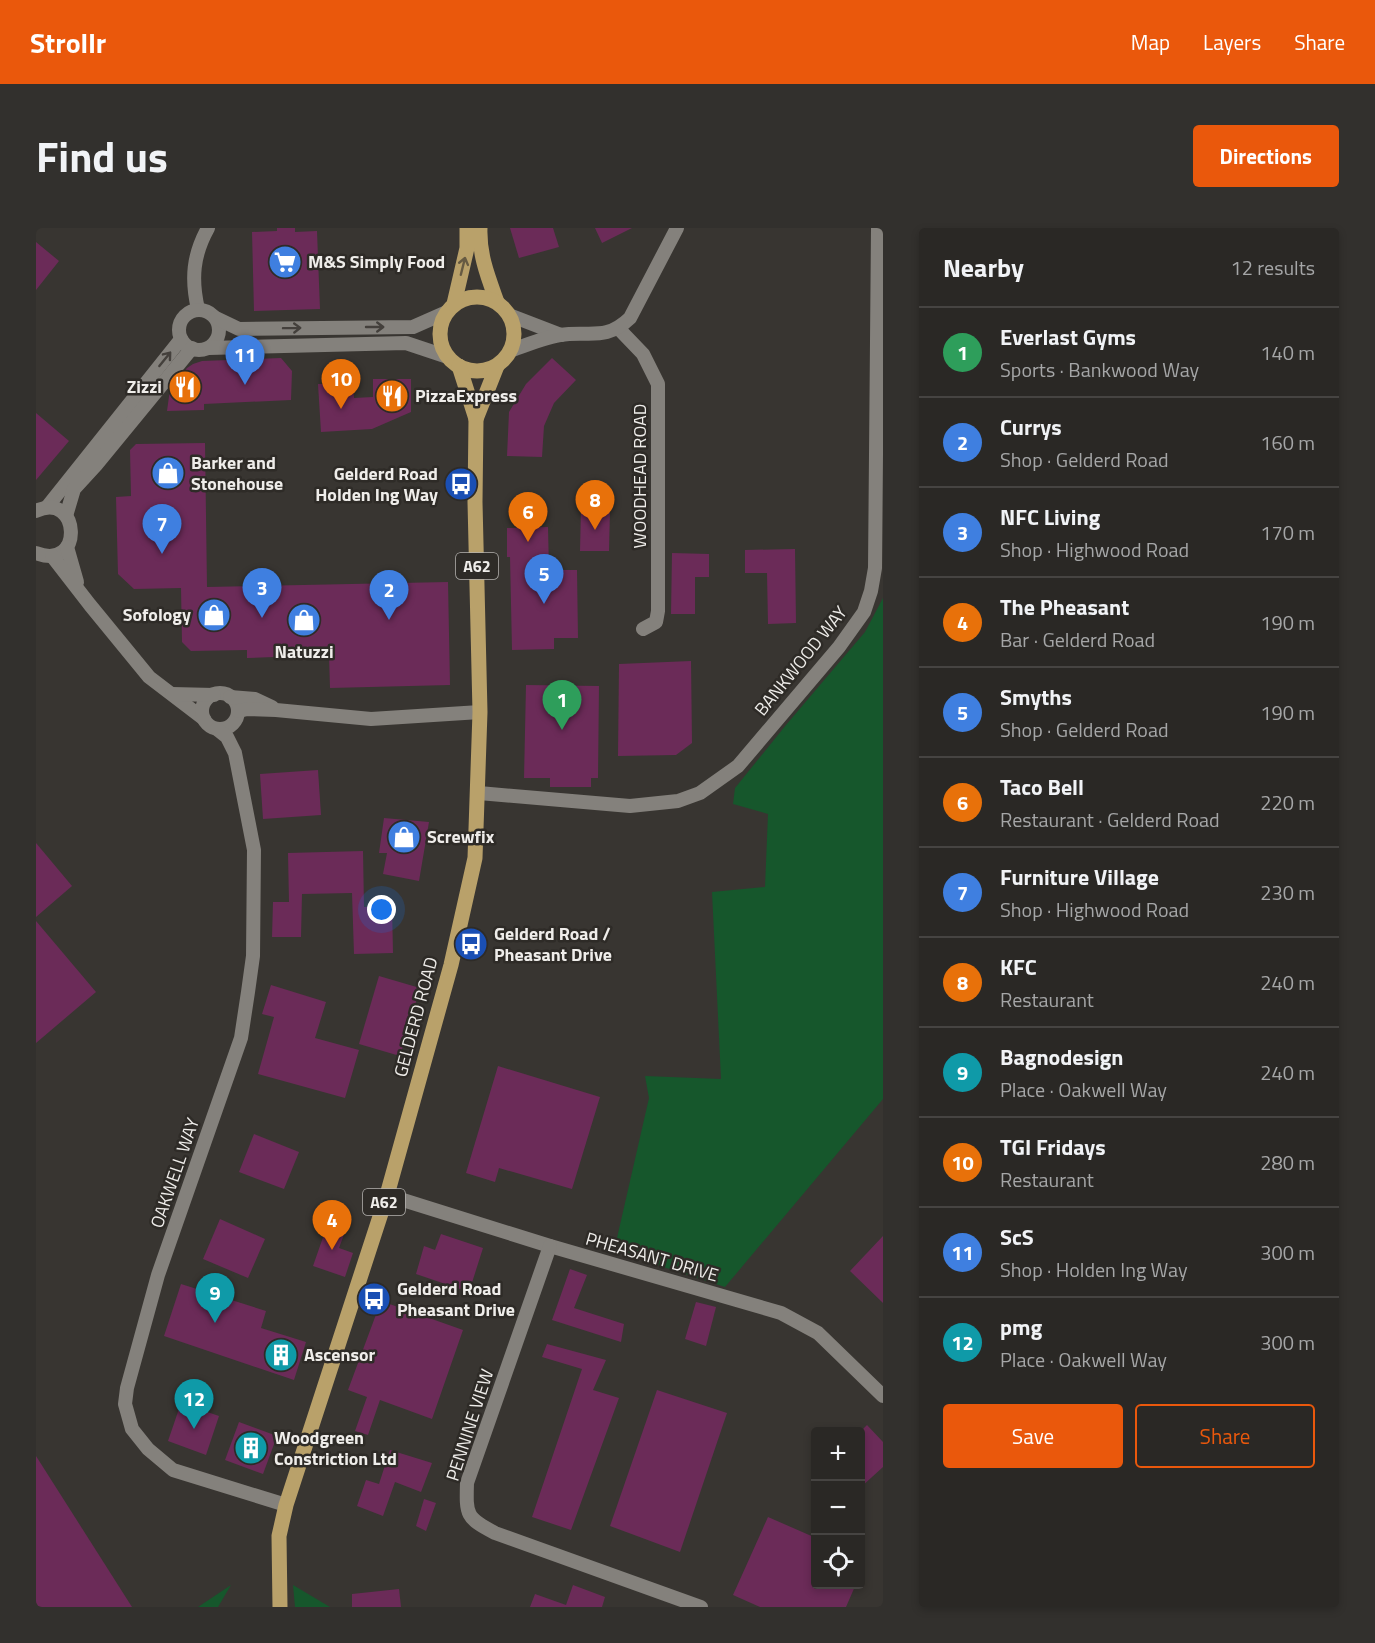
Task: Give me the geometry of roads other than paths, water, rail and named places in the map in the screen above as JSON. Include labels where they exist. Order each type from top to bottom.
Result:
[{"type":"main road","name":"GELDERD ROAD","points":[[467,228],[467,248],[451,308],[441,323],[440,335],[442,347],[453,362],[476,419]]},
{"type":"main road","points":[[480,228],[480,246],[484,266],[497,302],[509,315],[515,330],[510,351]]},
{"type":"main road","points":[[451,308],[469,297],[479,296],[497,302]]},
{"type":"main road","name":"GELDERD ROAD","points":[[280,1607],[279,1536],[286,1505],[387,1195],[451,965],[475,858],[479,794],[480,712],[475,502],[476,419],[496,366],[507,357],[510,351]]},
{"type":"main road","points":[[453,362],[478,371],[496,366]]},
{"type":"street","points":[[198,309],[193,289],[193,265],[200,242],[208,228]]},
{"type":"street","points":[[510,351],[561,335],[603,333],[619,329],[630,318],[676,228]]},
{"type":"street","name":"BANKWOOD WAY","points":[[479,794],[630,806],[678,801],[700,793],[738,766],[839,647],[864,612],[871,591],[874,568],[878,228]]},
{"type":"street","points":[[451,308],[414,327],[239,329],[205,310],[198,309],[191,311],[182,320],[179,333],[186,344],[203,350],[406,343],[453,362]]},
{"type":"street","points":[[509,315],[561,335]]},
{"type":"street","points":[[209,348],[220,331],[216,318]]},
{"type":"street","points":[[337,327],[338,338],[354,339],[362,344]]},
{"type":"street","name":"WOODHEAD ROAD","points":[[619,329],[643,354],[658,384],[658,611],[656,622],[643,629]]},
{"type":"street","points":[[66,516],[74,489],[125,430],[186,344]]},
{"type":"street","points":[[41,509],[186,344]]},
{"type":"street","points":[[99,442],[102,444],[125,430]]},
{"type":"street","points":[[36,553],[52,556],[60,553],[71,540],[71,523],[66,516],[54,508],[41,509]]},
{"type":"street","points":[[66,547],[79,589]]},
{"type":"street","points":[[52,556],[149,677],[217,729],[228,727],[237,716],[248,709],[371,719],[480,712]]},
{"type":"street","points":[[172,694],[219,694],[255,699],[276,710]]},
{"type":"street","points":[[204,719],[203,707],[214,695]]},
{"type":"street","points":[[230,697],[234,700],[237,716]]},
{"type":"street","name":"OAKWELL WAY","points":[[235,753],[238,740],[237,716]]},
{"type":"street","name":"OAKWELL WAY","points":[[217,729],[227,737],[235,753],[254,850],[253,956],[241,1038],[159,1275],[124,1404],[132,1429],[148,1449],[173,1470],[286,1505]]},
{"type":"street","name":"PHEASANT DRIVE","points":[[387,1195],[550,1246],[780,1313],[818,1333],[883,1396]]},
{"type":"street","name":"PENNINE VIEW","points":[[550,1246],[467,1483],[468,1515],[474,1522],[495,1533],[694,1606]]},
{"type":"place","name":"M&S Simply Food","points":[[285,262]]},
{"type":"place","name":"ScS","points":[[245,385]]},
{"type":"place","name":"Zizzi","points":[[185,387]]},
{"type":"place","name":"PizzaExpress","points":[[392,396]]},
{"type":"place","name":"TGI Fridays","points":[[341,409]]},
{"type":"place","name":"Barker and Stonehouse","points":[[168,473]]},
{"type":"place","name":"Gelderd Road Holden Ing Way","points":[[461,484]]},
{"type":"place","name":"KFC","points":[[595,530]]},
{"type":"place","name":"Taco Bell","points":[[528,542]]},
{"type":"place","name":"Furniture Village","points":[[162,554]]},
{"type":"place","name":"Smyths","points":[[544,604]]},
{"type":"place","name":"Sofology","points":[[214,615]]},
{"type":"place","name":"NFC Living","points":[[262,618]]},
{"type":"place","name":"Natuzzi","points":[[304,620]]},
{"type":"place","name":"Currys","points":[[389,620]]},
{"type":"place","name":"Everlast Gyms","points":[[562,730]]},
{"type":"place","name":"Screwfix","points":[[404,837]]},
{"type":"place","name":"Gelderd Road / Pheasant Drive","points":[[471,944]]},
{"type":"place","name":"The Pheasant","points":[[332,1250]]},
{"type":"place","name":"Gelderd Road Pheasant Drive","points":[[374,1299]]},
{"type":"place","name":"Bagnodesign","points":[[215,1323]]},
{"type":"place","name":"Ascensor","points":[[281,1355]]},
{"type":"place","name":"pmg","points":[[194,1429]]},
{"type":"place","name":"Woodgreen Constriction Ltd","points":[[251,1448]]}]
